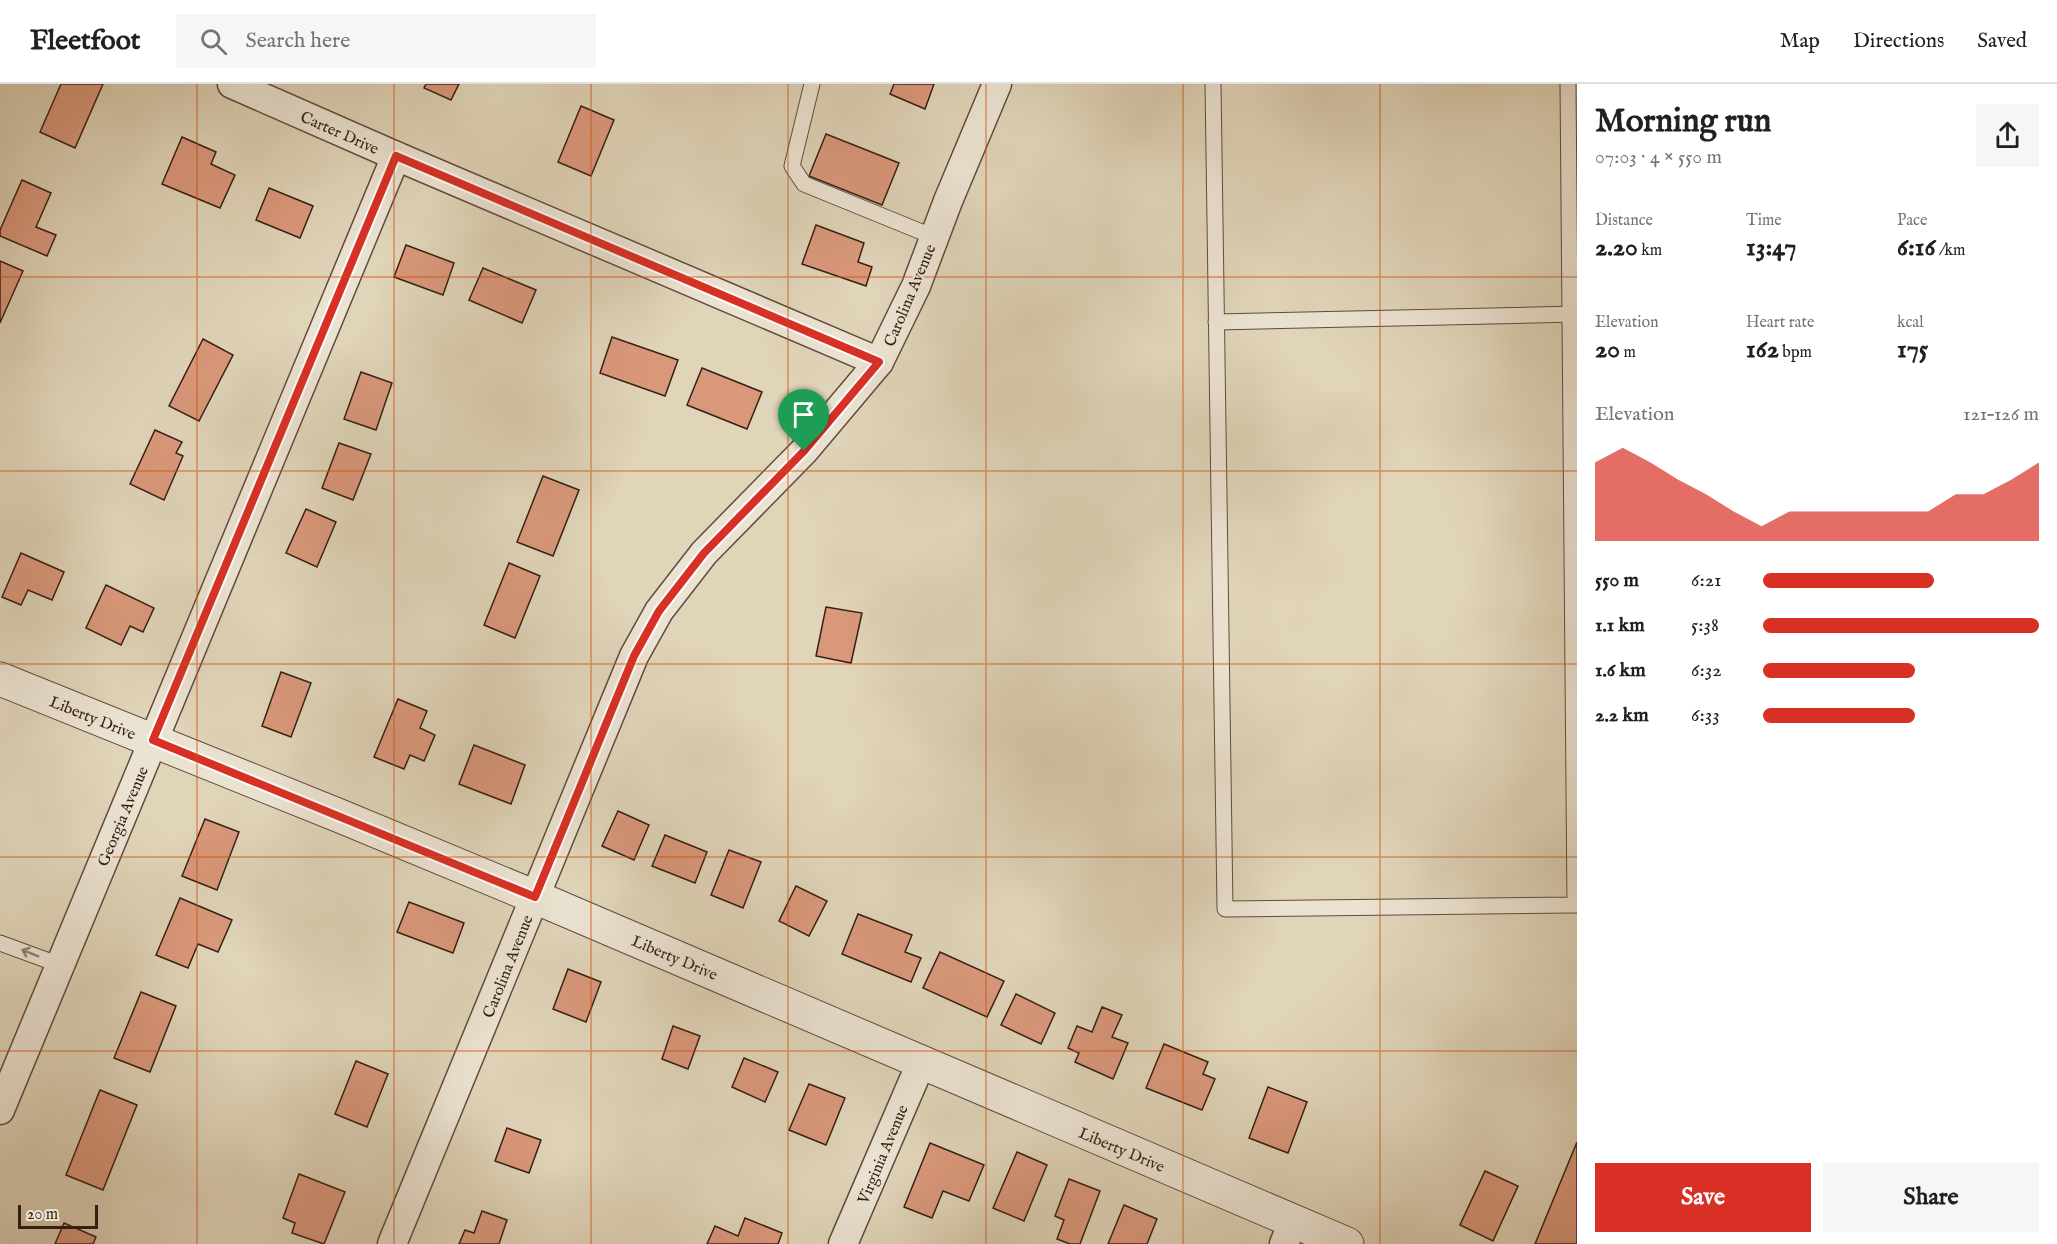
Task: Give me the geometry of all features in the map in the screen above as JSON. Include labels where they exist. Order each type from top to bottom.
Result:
[{"type":"street","name":"Carter Drive","points":[[232,84],[879,362]]},
{"type":"street","name":"Carolina Avenue","points":[[392,1244],[634,656],[659,611],[704,553],[804,451],[879,362],[916,286],[997,84]]},
{"type":"street","name":"Georgia Avenue","points":[[0,1110],[396,156]]},
{"type":"street","name":"Liberty Drive","points":[[0,680],[153,740],[535,897],[921,1063],[1289,1233],[1347,1244]]},
{"type":"street","name":"Virginia Avenue","points":[[843,1244],[921,1063]]},
{"type":"lane","points":[[812,84],[792,166],[804,184],[934,237]]},
{"type":"lane","points":[[1213,84],[1225,909],[1575,905],[1573,314],[1568,84]]},
{"type":"lane","points":[[1216,322],[1573,314]]},
{"type":"lane","points":[[0,943],[60,966]]},
{"type":"building","points":[[61,84],[103,84],[75,148],[40,132]]},
{"type":"building","points":[[426,84],[459,84],[451,100],[424,88]]},
{"type":"building","points":[[894,84],[934,84],[925,109],[890,94]]},
{"type":"building","points":[[581,106],[614,120],[591,176],[558,162]]},
{"type":"building","points":[[826,134],[899,163],[882,205],[809,176]]},
{"type":"building","points":[[182,137],[216,152],[211,164],[235,175],[220,208],[162,184]]},
{"type":"building","points":[[22,180],[51,193],[36,227],[56,235],[47,256],[0,236],[0,230]]},
{"type":"building","points":[[269,188],[313,206],[300,238],[256,220]]},
{"type":"building","points":[[816,225],[864,243],[858,262],[872,267],[866,286],[802,264]]},
{"type":"building","points":[[406,245],[454,263],[443,295],[394,277]]},
{"type":"building","points":[[0,261],[23,271],[0,323]]},
{"type":"building","points":[[483,268],[536,290],[522,323],[469,300]]},
{"type":"building","points":[[612,337],[678,360],[665,396],[600,373]]},
{"type":"building","points":[[203,339],[233,355],[199,421],[169,406]]},
{"type":"building","points":[[702,368],[762,392],[747,429],[687,405]]},
{"type":"building","points":[[361,372],[392,383],[376,430],[344,419]]},
{"type":"building","points":[[155,430],[182,442],[176,453],[183,456],[164,500],[130,484]]},
{"type":"building","points":[[339,443],[371,454],[353,500],[322,488]]},
{"type":"building","points":[[543,476],[579,490],[553,556],[517,542]]},
{"type":"building","points":[[306,509],[336,522],[317,567],[286,553]]},
{"type":"building","points":[[21,553],[64,572],[52,600],[28,590],[21,605],[2,597]]},
{"type":"building","points":[[509,563],[540,576],[515,638],[484,625]]},
{"type":"building","points":[[106,585],[154,608],[143,632],[130,626],[121,645],[86,628]]},
{"type":"building","points":[[826,607],[862,613],[851,663],[816,656]]},
{"type":"building","points":[[281,672],[311,683],[291,737],[262,726]]},
{"type":"building","points":[[398,699],[427,711],[420,728],[435,735],[424,761],[410,755],[404,769],[374,757]]},
{"type":"building","points":[[474,745],[525,765],[511,804],[459,784]]},
{"type":"building","points":[[618,811],[649,825],[634,860],[602,846]]},
{"type":"building","points":[[205,819],[239,832],[217,890],[182,876]]},
{"type":"building","points":[[665,835],[707,852],[695,883],[652,866]]},
{"type":"building","points":[[729,850],[761,862],[743,908],[711,895]]},
{"type":"building","points":[[796,886],[827,901],[809,936],[779,921]]},
{"type":"building","points":[[180,898],[232,920],[218,952],[198,944],[188,968],[156,955]]},
{"type":"building","points":[[409,902],[464,923],[453,953],[397,932]]},
{"type":"building","points":[[858,914],[912,935],[905,952],[921,958],[911,982],[842,954]]},
{"type":"building","points":[[940,952],[1004,981],[987,1017],[923,988]]},
{"type":"building","points":[[568,969],[601,982],[586,1022],[553,1009]]},
{"type":"building","points":[[141,992],[176,1006],[150,1072],[114,1058]]},
{"type":"building","points":[[1016,994],[1055,1013],[1041,1044],[1001,1025]]},
{"type":"building","points":[[1102,1007],[1122,1015],[1112,1037],[1128,1043],[1113,1079],[1075,1062],[1079,1053],[1068,1048],[1077,1026],[1092,1032]]},
{"type":"building","points":[[673,1026],[700,1036],[688,1069],[662,1059]]},
{"type":"building","points":[[1164,1044],[1208,1062],[1203,1074],[1215,1079],[1202,1110],[1146,1088]]},
{"type":"building","points":[[744,1058],[778,1072],[765,1102],[732,1087]]},
{"type":"building","points":[[356,1061],[388,1074],[367,1127],[335,1114]]},
{"type":"building","points":[[809,1084],[845,1098],[826,1145],[789,1130]]},
{"type":"building","points":[[1268,1087],[1307,1102],[1288,1153],[1249,1138]]},
{"type":"building","points":[[100,1090],[137,1105],[103,1190],[66,1175]]},
{"type":"building","points":[[507,1128],[541,1140],[529,1173],[495,1161]]},
{"type":"building","points":[[1577,1142],[1577,1244],[1535,1244]]},
{"type":"building","points":[[930,1143],[984,1165],[969,1201],[943,1191],[932,1218],[904,1207]]},
{"type":"building","points":[[1017,1152],[1047,1165],[1024,1221],[993,1208]]},
{"type":"building","points":[[1485,1171],[1518,1186],[1493,1241],[1460,1225]]},
{"type":"building","points":[[299,1174],[345,1192],[324,1244],[292,1233],[295,1223],[283,1218]]},
{"type":"building","points":[[1069,1179],[1100,1191],[1080,1244],[1070,1244],[1057,1239],[1064,1220],[1055,1216]]},
{"type":"building","points":[[1124,1205],[1157,1219],[1147,1244],[1108,1244]]},
{"type":"building","points":[[482,1211],[507,1220],[499,1244],[459,1244],[465,1230],[474,1233]]},
{"type":"building","points":[[745,1218],[782,1233],[778,1244],[707,1244],[715,1226],[738,1236]]},
{"type":"building","points":[[64,1223],[96,1237],[93,1244],[55,1244]]},
{"type":"route","points":[[396,156],[879,362],[804,451],[704,553],[659,611],[634,656],[535,897],[153,740],[396,156]]}]
